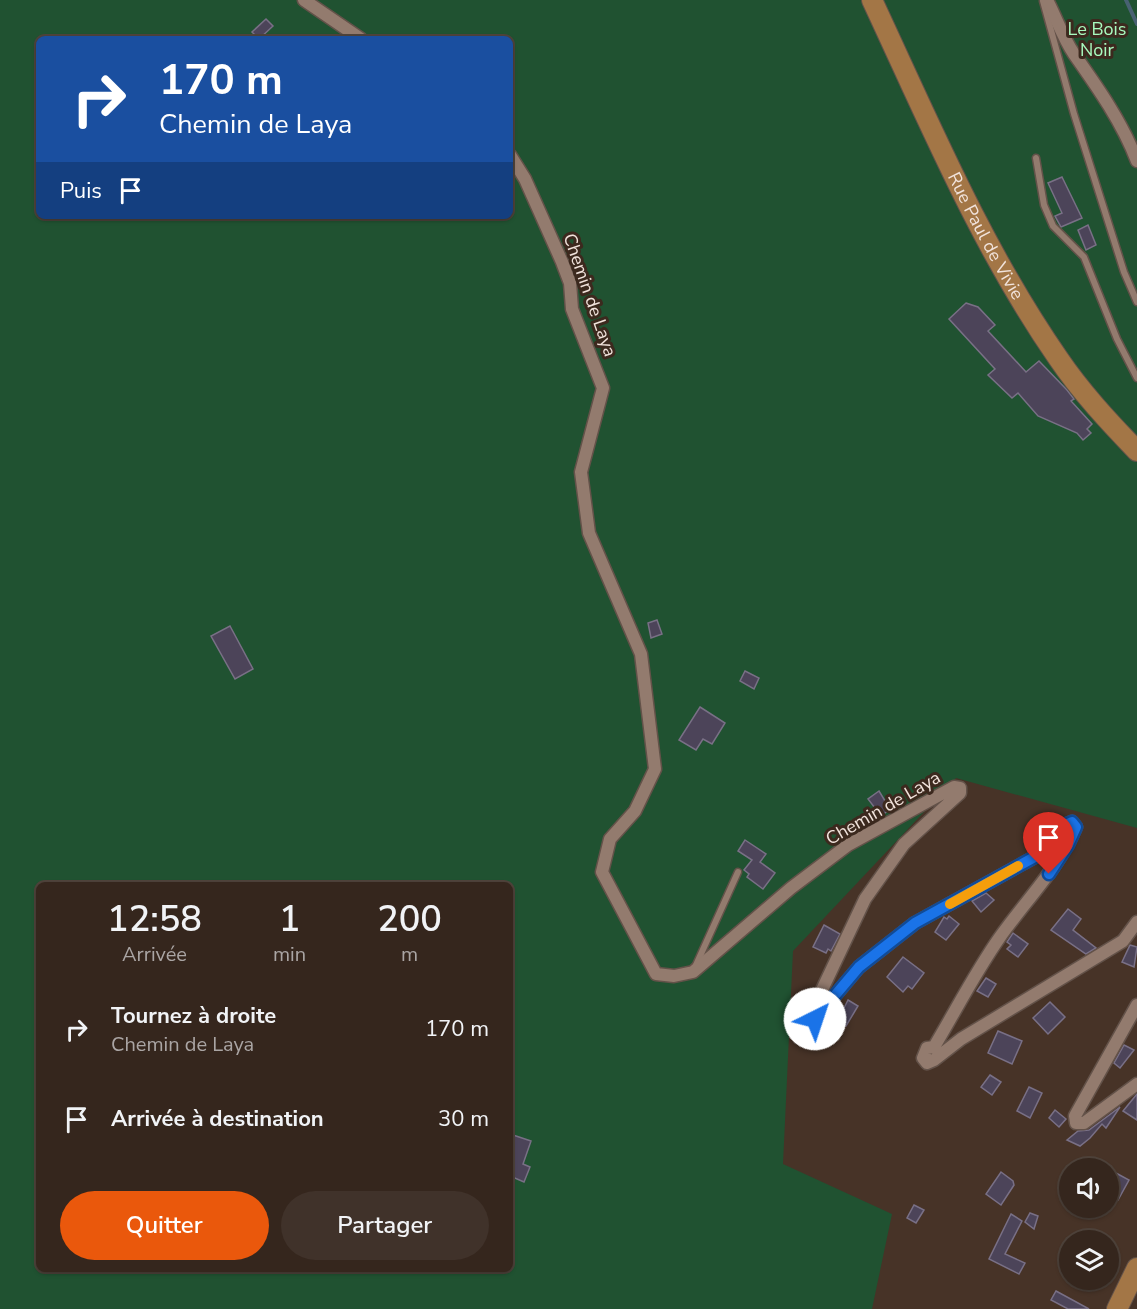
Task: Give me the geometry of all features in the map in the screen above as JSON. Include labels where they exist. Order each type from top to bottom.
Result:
[{"type":"main road","name":"Rue Paul de Vivie","points":[[872,0],[953,176],[1015,291],[1066,369],[1137,451]]},
{"type":"main road","points":[[1117,1309],[1137,1268]]},
{"type":"street","points":[[304,0],[357,36]]},
{"type":"street","points":[[1045,0],[1074,53],[1087,69],[1129,140],[1137,161]]},
{"type":"street","name":"Chemin de Laya","points":[[513,160],[525,179],[570,282],[572,309],[603,388],[581,472],[589,533],[640,654],[655,769],[635,811],[610,839],[602,872],[656,974],[674,976],[693,972],[791,888],[848,845],[954,787],[960,788],[960,793],[904,844],[865,899],[812,1011],[812,1018],[818,1017],[859,967],[915,923],[1051,848],[1065,825],[1072,822],[1076,827],[1068,845],[1000,937],[934,1047],[927,1048],[923,1058],[927,1063],[934,1060],[961,1039],[1123,941],[1137,922]]},
{"type":"street","points":[[1137,1005],[1075,1116],[1076,1123],[1084,1123],[1137,1084]]},
{"type":"lane","points":[[1045,0],[1074,114],[1124,272],[1137,302]]},
{"type":"lane","points":[[1036,158],[1044,205],[1053,226],[1084,257],[1116,339],[1137,378]]},
{"type":"lane","points":[[693,972],[738,872]]},
{"type":"green space","name":"Le Bois Noir","points":[[0,0],[1137,0],[1137,828],[956,778],[793,951],[783,1164],[892,1214],[872,1309],[0,1309]]},
{"type":"building","points":[[266,19],[273,26],[262,36],[256,36],[252,32]]},
{"type":"building","points":[[1062,177],[1082,218],[1061,227],[1055,216],[1062,213],[1048,183]]},
{"type":"building","points":[[1088,225],[1096,245],[1086,250],[1078,230]]},
{"type":"building","points":[[966,303],[978,307],[995,325],[988,331],[1026,372],[1039,361],[1067,390],[1074,399],[1071,401],[1092,424],[1087,429],[1091,433],[1083,440],[1077,433],[1038,416],[1018,393],[1012,398],[988,375],[995,369],[949,319]]},
{"type":"building","points":[[657,620],[662,634],[651,638],[648,623]]},
{"type":"building","points":[[230,626],[253,669],[235,679],[211,636]]},
{"type":"building","points":[[745,671],[759,678],[754,689],[740,681]]},
{"type":"building","points":[[700,707],[725,723],[712,744],[703,739],[696,750],[679,740]]},
{"type":"building","points":[[879,791],[890,809],[881,816],[868,799]]},
{"type":"building","points":[[745,840],[766,854],[760,862],[775,873],[763,889],[747,877],[749,874],[744,870],[752,860],[738,851]]},
{"type":"building","points":[[986,893],[994,900],[981,912],[972,901]]},
{"type":"building","points":[[1068,909],[1081,919],[1073,930],[1096,948],[1086,954],[1051,930]]},
{"type":"building","points":[[949,916],[959,924],[946,940],[935,932],[944,917],[947,919]]},
{"type":"building","points":[[824,925],[840,934],[831,951],[828,949],[826,953],[813,947]]},
{"type":"building","points":[[1013,933],[1028,944],[1018,957],[1007,949],[1011,945],[1007,942]]},
{"type":"building","points":[[1130,945],[1137,947],[1134,967],[1122,962]]},
{"type":"building","points":[[903,957],[924,973],[912,989],[908,986],[903,992],[887,977]]},
{"type":"building","points":[[986,978],[996,984],[988,997],[977,991]]},
{"type":"building","points":[[848,1000],[858,1006],[846,1026],[834,1019],[841,1006],[844,1008]]},
{"type":"building","points":[[1050,1002],[1065,1017],[1048,1034],[1033,1018]]},
{"type":"building","points":[[998,1031],[1022,1041],[1012,1064],[988,1053]]},
{"type":"building","points":[[1124,1045],[1134,1050],[1120,1068],[1114,1063]]},
{"type":"building","points":[[990,1075],[1001,1082],[992,1095],[981,1087]]},
{"type":"building","points":[[1029,1087],[1042,1093],[1030,1118],[1017,1111]]},
{"type":"building","points":[[1137,1094],[1137,1120],[1123,1111]]},
{"type":"building","points":[[1120,1107],[1106,1128],[1102,1124],[1080,1146],[1067,1140],[1078,1131],[1089,1130]]},
{"type":"building","points":[[1055,1110],[1066,1119],[1059,1127],[1049,1118]]},
{"type":"building","points":[[513,1135],[531,1141],[523,1164],[530,1167],[524,1182],[513,1177]]},
{"type":"building","points":[[1001,1172],[1013,1181],[1014,1185],[1001,1205],[986,1194]]},
{"type":"building","points":[[1119,1175],[1129,1180],[1119,1198]]},
{"type":"building","points":[[914,1205],[924,1210],[916,1223],[907,1218]]},
{"type":"building","points":[[1030,1213],[1038,1216],[1034,1229],[1025,1222]]},
{"type":"building","points":[[1011,1214],[1022,1221],[1005,1254],[1025,1263],[1019,1274],[989,1259]]},
{"type":"building","points":[[1056,1291],[1089,1309],[1068,1309],[1051,1300]]},
{"type":"waterway","points":[[1126,0],[1137,24]]},
{"type":"slow traffic","points":[[950,904],[1018,866]]},
{"type":"route","points":[[815,1019],[859,967],[915,923],[1051,848],[1065,825],[1072,822],[1076,827],[1068,845],[1049,874]]}]
